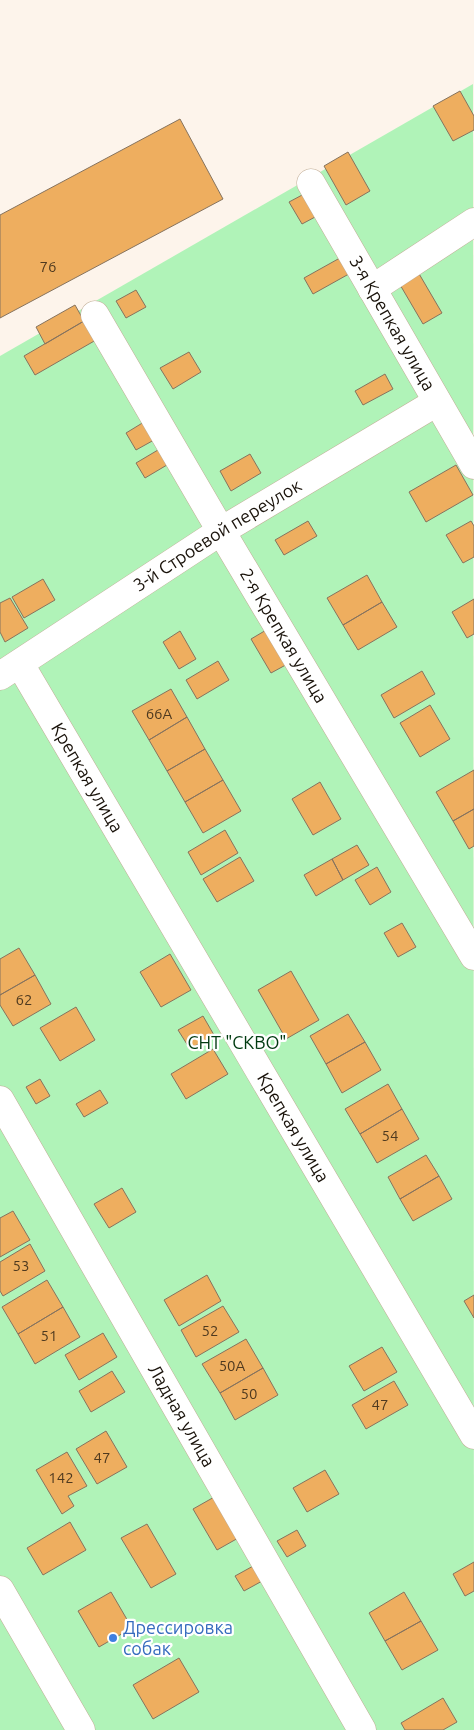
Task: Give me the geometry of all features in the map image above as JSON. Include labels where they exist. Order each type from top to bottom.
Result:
[{"type":"lane","name":"3-я Крепкая улица","points":[[312,184],[474,465]]},
{"type":"lane","points":[[372,289],[474,222]]},
{"type":"lane","name":"2-я Крепкая улица","points":[[95,315],[221,532],[474,956]]},
{"type":"lane","name":"3-й Строевой переулок","points":[[5,672],[221,532],[437,402]]},
{"type":"lane","name":"Крепкая улица","points":[[5,672],[474,1435]]},
{"type":"lane","name":"Ладная улица","points":[[0,1100],[362,1730]]},
{"type":"lane","points":[[0,1590],[81,1730]]},
{"type":"green space","name":"СНТ \"СКВО\"","points":[[473,84],[474,1730],[0,1730],[0,356]]},
{"type":"building","points":[[460,91],[474,116],[474,130],[453,141],[433,106]]},
{"type":"building","points":[[180,119],[223,199],[0,318],[0,215]]},
{"type":"building","points":[[348,152],[370,191],[346,205],[324,166]]},
{"type":"building","points":[[304,194],[317,216],[302,224],[289,202]]},
{"type":"building","points":[[347,254],[356,270],[313,294],[304,278]]},
{"type":"building","points":[[418,272],[442,313],[423,324],[399,283]]},
{"type":"building","points":[[136,290],[146,307],[126,318],[116,301]]},
{"type":"building","points":[[75,305],[84,321],[45,344],[36,327]]},
{"type":"building","points":[[84,321],[96,340],[35,375],[24,356]]},
{"type":"building","points":[[189,352],[201,372],[173,389],[160,368]]},
{"type":"building","points":[[385,374],[393,389],[363,405],[355,391]]},
{"type":"building","points":[[144,422],[154,440],[136,450],[126,433]]},
{"type":"building","points":[[163,447],[172,462],[145,478],[136,463]]},
{"type":"building","points":[[250,454],[261,473],[231,491],[220,471]]},
{"type":"building","points":[[456,465],[473,495],[426,522],[409,492]]},
{"type":"building","points":[[308,521],[317,536],[284,555],[275,540]]},
{"type":"building","points":[[471,521],[474,526],[474,557],[463,563],[446,535]]},
{"type":"building","points":[[367,575],[382,602],[343,625],[327,598]]},
{"type":"building","points":[[43,579],[55,600],[24,618],[12,597]]},
{"type":"building","points":[[10,598],[28,628],[5,642],[0,632],[0,603]]},
{"type":"building","points":[[474,599],[474,634],[467,638],[452,612]]},
{"type":"building","points":[[382,602],[397,627],[358,650],[343,625]]},
{"type":"building","points":[[273,626],[293,661],[271,673],[251,639]]},
{"type":"building","points":[[180,631],[196,659],[179,669],[163,642]]},
{"type":"building","points":[[218,661],[229,680],[197,699],[186,680]]},
{"type":"building","points":[[422,671],[435,694],[394,718],[381,695]]},
{"type":"building","points":[[171,689],[187,717],[149,740],[132,711]]},
{"type":"building","points":[[430,705],[450,739],[420,757],[400,723]]},
{"type":"building","points":[[187,717],[205,749],[167,771],[149,740]]},
{"type":"building","points":[[205,749],[223,780],[185,802],[167,771]]},
{"type":"building","points":[[474,770],[474,809],[453,821],[436,792]]},
{"type":"building","points":[[223,780],[241,811],[203,833],[185,802]]},
{"type":"building","points":[[320,782],[341,819],[313,835],[292,799]]},
{"type":"building","points":[[474,809],[474,846],[469,849],[453,821]]},
{"type":"building","points":[[225,830],[238,853],[201,875],[188,852]]},
{"type":"building","points":[[357,845],[369,865],[343,880],[332,859]]},
{"type":"building","points":[[240,857],[254,881],[217,902],[203,879]]},
{"type":"building","points":[[332,859],[343,880],[316,896],[304,875]]},
{"type":"building","points":[[377,867],[391,892],[370,905],[355,880]]},
{"type":"building","points":[[402,923],[416,947],[398,957],[384,933]]},
{"type":"building","points":[[19,948],[35,975],[0,995],[0,959]]},
{"type":"building","points":[[170,954],[191,990],[161,1007],[140,972]]},
{"type":"building","points":[[291,971],[319,1020],[286,1039],[258,990]]},
{"type":"building","points":[[35,975],[51,1004],[13,1026],[0,1005],[0,995]]},
{"type":"building","points":[[76,1007],[95,1040],[60,1061],[40,1028]]},
{"type":"building","points":[[348,1014],[365,1042],[326,1064],[310,1036]]},
{"type":"building","points":[[203,1016],[214,1035],[190,1049],[178,1030]]},
{"type":"building","points":[[365,1042],[381,1070],[342,1093],[326,1064]]},
{"type":"building","points":[[213,1049],[228,1074],[186,1099],[171,1074]]},
{"type":"building","points":[[40,1079],[50,1096],[36,1104],[26,1087]]},
{"type":"building","points":[[388,1084],[402,1109],[360,1134],[345,1109]]},
{"type":"building","points":[[100,1090],[108,1103],[84,1117],[76,1104]]},
{"type":"building","points":[[402,1109],[419,1139],[377,1163],[360,1134]]},
{"type":"building","points":[[426,1155],[439,1176],[400,1199],[388,1177]]},
{"type":"building","points":[[439,1176],[452,1199],[413,1221],[400,1199]]},
{"type":"building","points":[[122,1188],[136,1212],[109,1228],[94,1204]]},
{"type":"building","points":[[13,1211],[30,1240],[0,1257],[0,1218]]},
{"type":"building","points":[[30,1244],[45,1271],[3,1296],[0,1291],[0,1262]]},
{"type":"building","points":[[207,1275],[221,1301],[179,1326],[164,1300]]},
{"type":"building","points":[[47,1280],[63,1307],[18,1334],[2,1307]]},
{"type":"building","points":[[474,1295],[474,1318],[464,1301]]},
{"type":"building","points":[[223,1306],[239,1332],[196,1357],[181,1330]]},
{"type":"building","points":[[63,1307],[80,1337],[35,1364],[18,1334]]},
{"type":"building","points":[[103,1333],[117,1357],[79,1380],[65,1355]]},
{"type":"building","points":[[246,1339],[263,1368],[220,1393],[202,1364]]},
{"type":"building","points":[[382,1347],[397,1372],[364,1391],[349,1366]]},
{"type":"building","points":[[263,1368],[278,1395],[235,1420],[220,1393]]},
{"type":"building","points":[[112,1371],[125,1392],[91,1412],[79,1391]]},
{"type":"building","points":[[394,1381],[408,1405],[366,1429],[352,1405]]},
{"type":"building","points":[[106,1431],[127,1467],[97,1484],[76,1449]]},
{"type":"building","points":[[67,1452],[87,1486],[68,1496],[74,1506],[62,1514],[36,1470]]},
{"type":"building","points":[[325,1470],[339,1494],[307,1512],[293,1488]]},
{"type":"building","points":[[216,1496],[240,1537],[217,1550],[193,1509]]},
{"type":"building","points":[[70,1522],[86,1550],[43,1575],[27,1548]]},
{"type":"building","points":[[147,1524],[176,1574],[151,1588],[121,1538]]},
{"type":"building","points":[[297,1530],[306,1546],[287,1557],[277,1541]]},
{"type":"building","points":[[474,1562],[474,1591],[465,1596],[453,1574]]},
{"type":"building","points":[[255,1565],[264,1580],[244,1591],[235,1576]]},
{"type":"building","points":[[111,1592],[132,1628],[99,1647],[78,1611]]},
{"type":"building","points":[[404,1592],[421,1621],[385,1641],[369,1613]]},
{"type":"building","points":[[421,1621],[438,1650],[402,1670],[385,1641]]},
{"type":"building","points":[[179,1658],[199,1692],[153,1719],[133,1685]]},
{"type":"building","points":[[443,1698],[457,1722],[443,1730],[405,1730],[401,1723]]},
{"type":"place","name":"Дрессировка собак","points":[[113,1638]]}]
